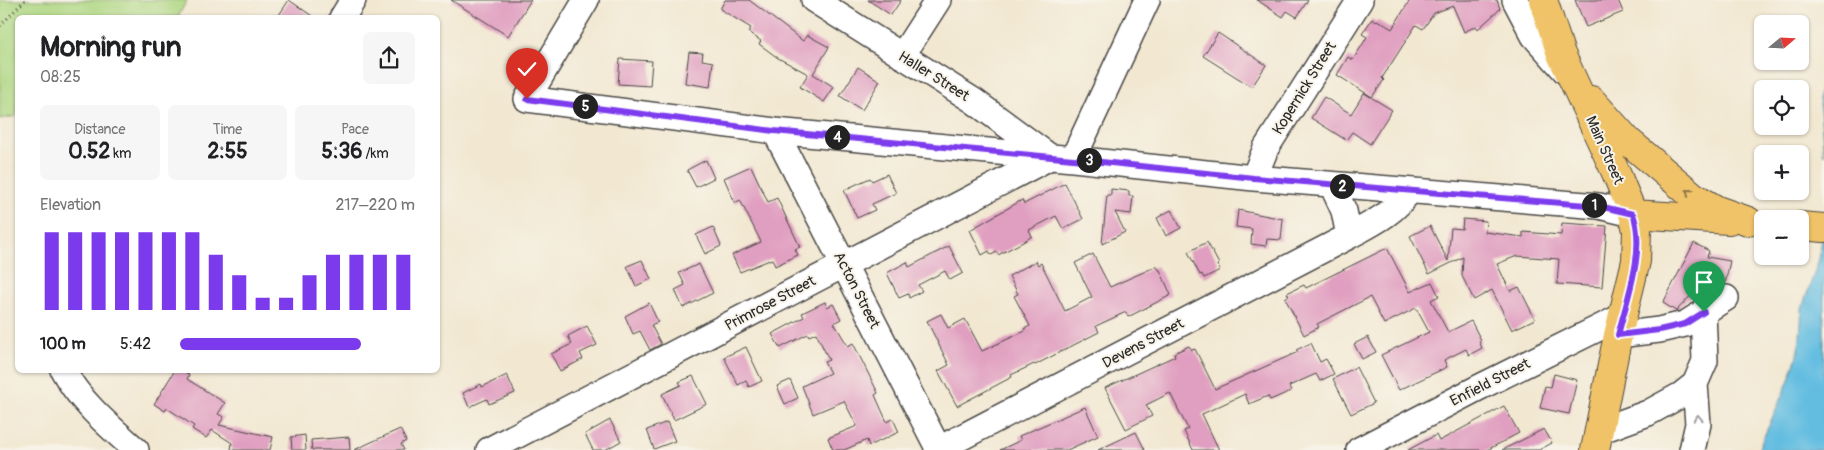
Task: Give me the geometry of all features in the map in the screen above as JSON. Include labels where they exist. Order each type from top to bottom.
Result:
[{"type":"main road","name":"Main Street","points":[[1543,0],[1561,54],[1633,214],[1638,234],[1636,261],[1620,326],[1598,435]]},
{"type":"main road","points":[[1570,76],[1628,141],[1694,196],[1717,210],[1754,222]]},
{"type":"main road","points":[[1633,214],[1754,222]]},
{"type":"main road","points":[[1809,227],[1824,228]]},
{"type":"street","points":[[344,15],[353,0]]},
{"type":"street","points":[[586,0],[527,99],[774,131],[1254,178],[1599,206],[1633,214]]},
{"type":"street","name":"Haller Street","points":[[814,0],[1062,158]]},
{"type":"street","points":[[902,56],[938,0]]},
{"type":"street","points":[[1062,158],[1147,0]]},
{"type":"street","name":"Kopernick Street","points":[[1254,178],[1266,148],[1360,0]]},
{"type":"street","points":[[1515,0],[1534,36],[1570,76]]},
{"type":"street","name":"Acton Street","points":[[774,131],[938,450]]},
{"type":"street","name":"Primrose Street","points":[[489,450],[844,264],[1062,158]]},
{"type":"street","points":[[1332,185],[1344,211],[1349,236]]},
{"type":"street","name":"Devens Street","points":[[938,450],[1349,236],[1393,210],[1409,192]]},
{"type":"street","name":"Enfield Street","points":[[1359,450],[1478,388],[1620,326],[1659,330],[1685,324],[1726,298]]},
{"type":"street","points":[[1598,435],[1648,413],[1682,395],[1695,384],[1705,361],[1704,312]]},
{"type":"street","points":[[64,373],[68,381],[86,403],[109,427],[136,450]]},
{"type":"street","points":[[1692,450],[1698,424],[1695,384]]},
{"type":"path","points":[[0,26],[25,0]]},
{"type":"green space","points":[[0,0],[187,0],[179,15],[15,15],[15,116],[0,119]]},
{"type":"water","points":[[1824,64],[1824,155],[1819,97]]},
{"type":"water","points":[[1824,225],[1824,450],[1758,450],[1788,382],[1799,350],[1802,308],[1819,259]]},
{"type":"building","points":[[289,0],[311,15],[279,15]]},
{"type":"building","points":[[451,0],[531,0],[508,36]]},
{"type":"building","points":[[725,0],[749,0],[803,41],[807,35],[829,47],[813,74],[834,87],[824,102],[800,87],[808,74],[778,58],[759,44],[761,41],[748,32],[751,28],[720,9]]},
{"type":"building","points":[[868,0],[901,0],[891,15]]},
{"type":"building","points":[[1257,0],[1308,0],[1297,17],[1287,11],[1283,17]]},
{"type":"building","points":[[1410,0],[1497,0],[1500,9],[1478,29],[1476,26],[1464,32],[1453,6],[1434,13],[1423,29],[1416,25],[1372,97],[1337,75],[1348,57],[1353,60],[1367,37],[1362,34],[1372,19],[1392,29]]},
{"type":"building","points":[[1575,0],[1618,0],[1623,12],[1586,27]]},
{"type":"building","points":[[1218,33],[1266,65],[1252,87],[1203,56]]},
{"type":"building","points":[[689,52],[703,53],[702,60],[713,62],[710,87],[685,83]]},
{"type":"building","points":[[620,59],[652,61],[650,86],[618,84]]},
{"type":"building","points":[[858,67],[880,81],[862,110],[840,96]]},
{"type":"building","points":[[1364,93],[1392,110],[1370,144],[1352,132],[1346,140],[1311,118],[1324,97],[1351,114]]},
{"type":"building","points":[[706,160],[714,178],[696,187],[687,170]]},
{"type":"building","points":[[751,166],[768,202],[777,198],[800,247],[795,249],[798,255],[775,266],[772,259],[740,272],[732,255],[761,242],[740,200],[735,203],[724,178]]},
{"type":"building","points":[[887,174],[896,193],[872,204],[875,210],[857,218],[844,190],[870,178],[872,181]]},
{"type":"building","points":[[1065,183],[1083,219],[1063,229],[1056,216],[1029,230],[1032,236],[1023,242],[998,255],[997,252],[991,255],[989,251],[982,255],[970,230],[1022,200],[1024,204]]},
{"type":"building","points":[[1111,189],[1129,191],[1129,196],[1133,196],[1131,214],[1115,212],[1125,232],[1102,244],[1107,195],[1111,195]]},
{"type":"building","points":[[1171,210],[1181,228],[1166,236],[1157,218]]},
{"type":"building","points":[[1238,210],[1283,219],[1281,240],[1267,239],[1266,246],[1251,244],[1252,229],[1236,227]]},
{"type":"building","points":[[1463,219],[1486,221],[1485,232],[1523,237],[1523,232],[1561,235],[1562,223],[1607,226],[1602,287],[1557,284],[1559,259],[1517,256],[1497,264],[1510,291],[1519,287],[1535,319],[1512,330],[1492,290],[1474,300],[1462,276],[1463,257],[1429,274],[1410,236],[1430,226],[1448,261],[1451,228],[1462,229]]},
{"type":"building","points":[[713,227],[721,246],[705,254],[696,235]]},
{"type":"building","points":[[1207,242],[1219,264],[1217,265],[1220,270],[1204,278],[1202,274],[1200,275],[1188,252]]},
{"type":"building","points":[[1694,243],[1709,251],[1707,257],[1730,261],[1725,284],[1713,289],[1699,287],[1676,311],[1663,303]]},
{"type":"building","points":[[949,246],[963,273],[950,280],[945,271],[918,285],[922,291],[909,298],[908,294],[899,298],[887,273],[907,262],[909,267]]},
{"type":"building","points":[[1387,248],[1410,292],[1432,282],[1439,296],[1431,300],[1448,332],[1471,321],[1481,340],[1479,341],[1482,348],[1469,355],[1466,349],[1444,360],[1447,367],[1399,390],[1381,355],[1429,332],[1416,308],[1384,324],[1370,297],[1317,324],[1319,327],[1304,335],[1285,298],[1289,296],[1287,293],[1304,285],[1306,288]]},
{"type":"building","points":[[1093,254],[1110,287],[1157,266],[1171,295],[1128,317],[1126,312],[1096,326],[1099,332],[1035,365],[1011,375],[1012,377],[957,406],[938,371],[949,365],[927,321],[941,314],[948,328],[965,319],[982,351],[1025,331],[1024,329],[1030,326],[1014,296],[1018,294],[1009,276],[1036,261],[1038,265],[1041,263],[1065,311],[1092,297],[1075,263]]},
{"type":"building","points":[[642,260],[651,279],[636,286],[627,266]]},
{"type":"building","points":[[699,264],[713,293],[683,308],[675,290],[685,285],[679,273]]},
{"type":"building","points":[[825,302],[827,307],[833,304],[841,319],[834,323],[848,346],[853,343],[878,393],[875,395],[887,422],[893,419],[899,432],[869,446],[867,440],[844,450],[833,450],[828,438],[857,426],[844,401],[813,414],[802,386],[830,373],[824,362],[829,360],[816,333],[809,336],[808,334],[780,348],[772,334],[804,317],[802,313]]},
{"type":"building","points":[[649,303],[658,322],[651,325],[661,344],[650,350],[640,331],[633,334],[625,316]]},
{"type":"building","points":[[587,326],[597,345],[580,353],[583,359],[560,371],[551,354],[572,344],[568,336]]},
{"type":"building","points":[[1368,337],[1376,352],[1362,359],[1354,344]]},
{"type":"building","points":[[1311,343],[1320,362],[1326,359],[1334,374],[1320,381],[1316,374],[1289,386],[1291,391],[1270,400],[1268,396],[1249,404],[1245,394],[1202,414],[1219,450],[1193,450],[1184,431],[1188,429],[1170,393],[1146,405],[1152,416],[1126,429],[1105,388],[1175,356],[1174,353],[1189,346],[1192,350],[1195,349],[1215,389],[1298,352],[1296,350]]},
{"type":"building","points":[[746,347],[762,381],[749,387],[746,381],[738,385],[724,357]]},
{"type":"building","points":[[1356,367],[1374,403],[1351,414],[1333,379]]},
{"type":"building","points":[[173,373],[186,373],[189,375],[187,379],[225,403],[218,414],[224,417],[219,425],[273,437],[270,450],[231,450],[232,443],[212,430],[206,438],[192,429],[194,426],[167,408],[165,411],[154,404]]},
{"type":"building","points":[[1554,374],[1577,380],[1569,414],[1540,408],[1545,386],[1551,387]]},
{"type":"building","points":[[507,375],[515,393],[489,404],[487,399],[469,407],[463,393],[481,384],[482,387]]},
{"type":"building","points":[[693,376],[707,404],[674,420],[662,394],[681,385],[679,382]]},
{"type":"building","points":[[790,380],[798,398],[785,404],[777,386]]},
{"type":"building","points":[[1504,406],[1519,433],[1487,450],[1408,450],[1436,435],[1439,441]]},
{"type":"building","points":[[1085,407],[1098,436],[1067,450],[1000,450],[1021,440],[1019,436]]},
{"type":"building","points":[[610,420],[621,441],[605,450],[593,450],[585,434]]},
{"type":"building","points":[[667,422],[675,441],[654,449],[647,430]]},
{"type":"building","points":[[400,429],[406,441],[401,444],[404,450],[354,450]]},
{"type":"building","points":[[1544,429],[1552,443],[1539,450],[1502,450]]},
{"type":"building","points":[[1136,432],[1145,450],[1098,450]]},
{"type":"building","points":[[305,435],[306,450],[292,450],[291,437]]},
{"type":"building","points":[[349,437],[350,450],[312,450],[311,440]]},
{"type":"route","points":[[527,99],[774,131],[1254,178],[1599,206],[1633,214],[1637,226],[1636,261],[1618,335],[1659,330],[1685,324],[1704,312]]}]
